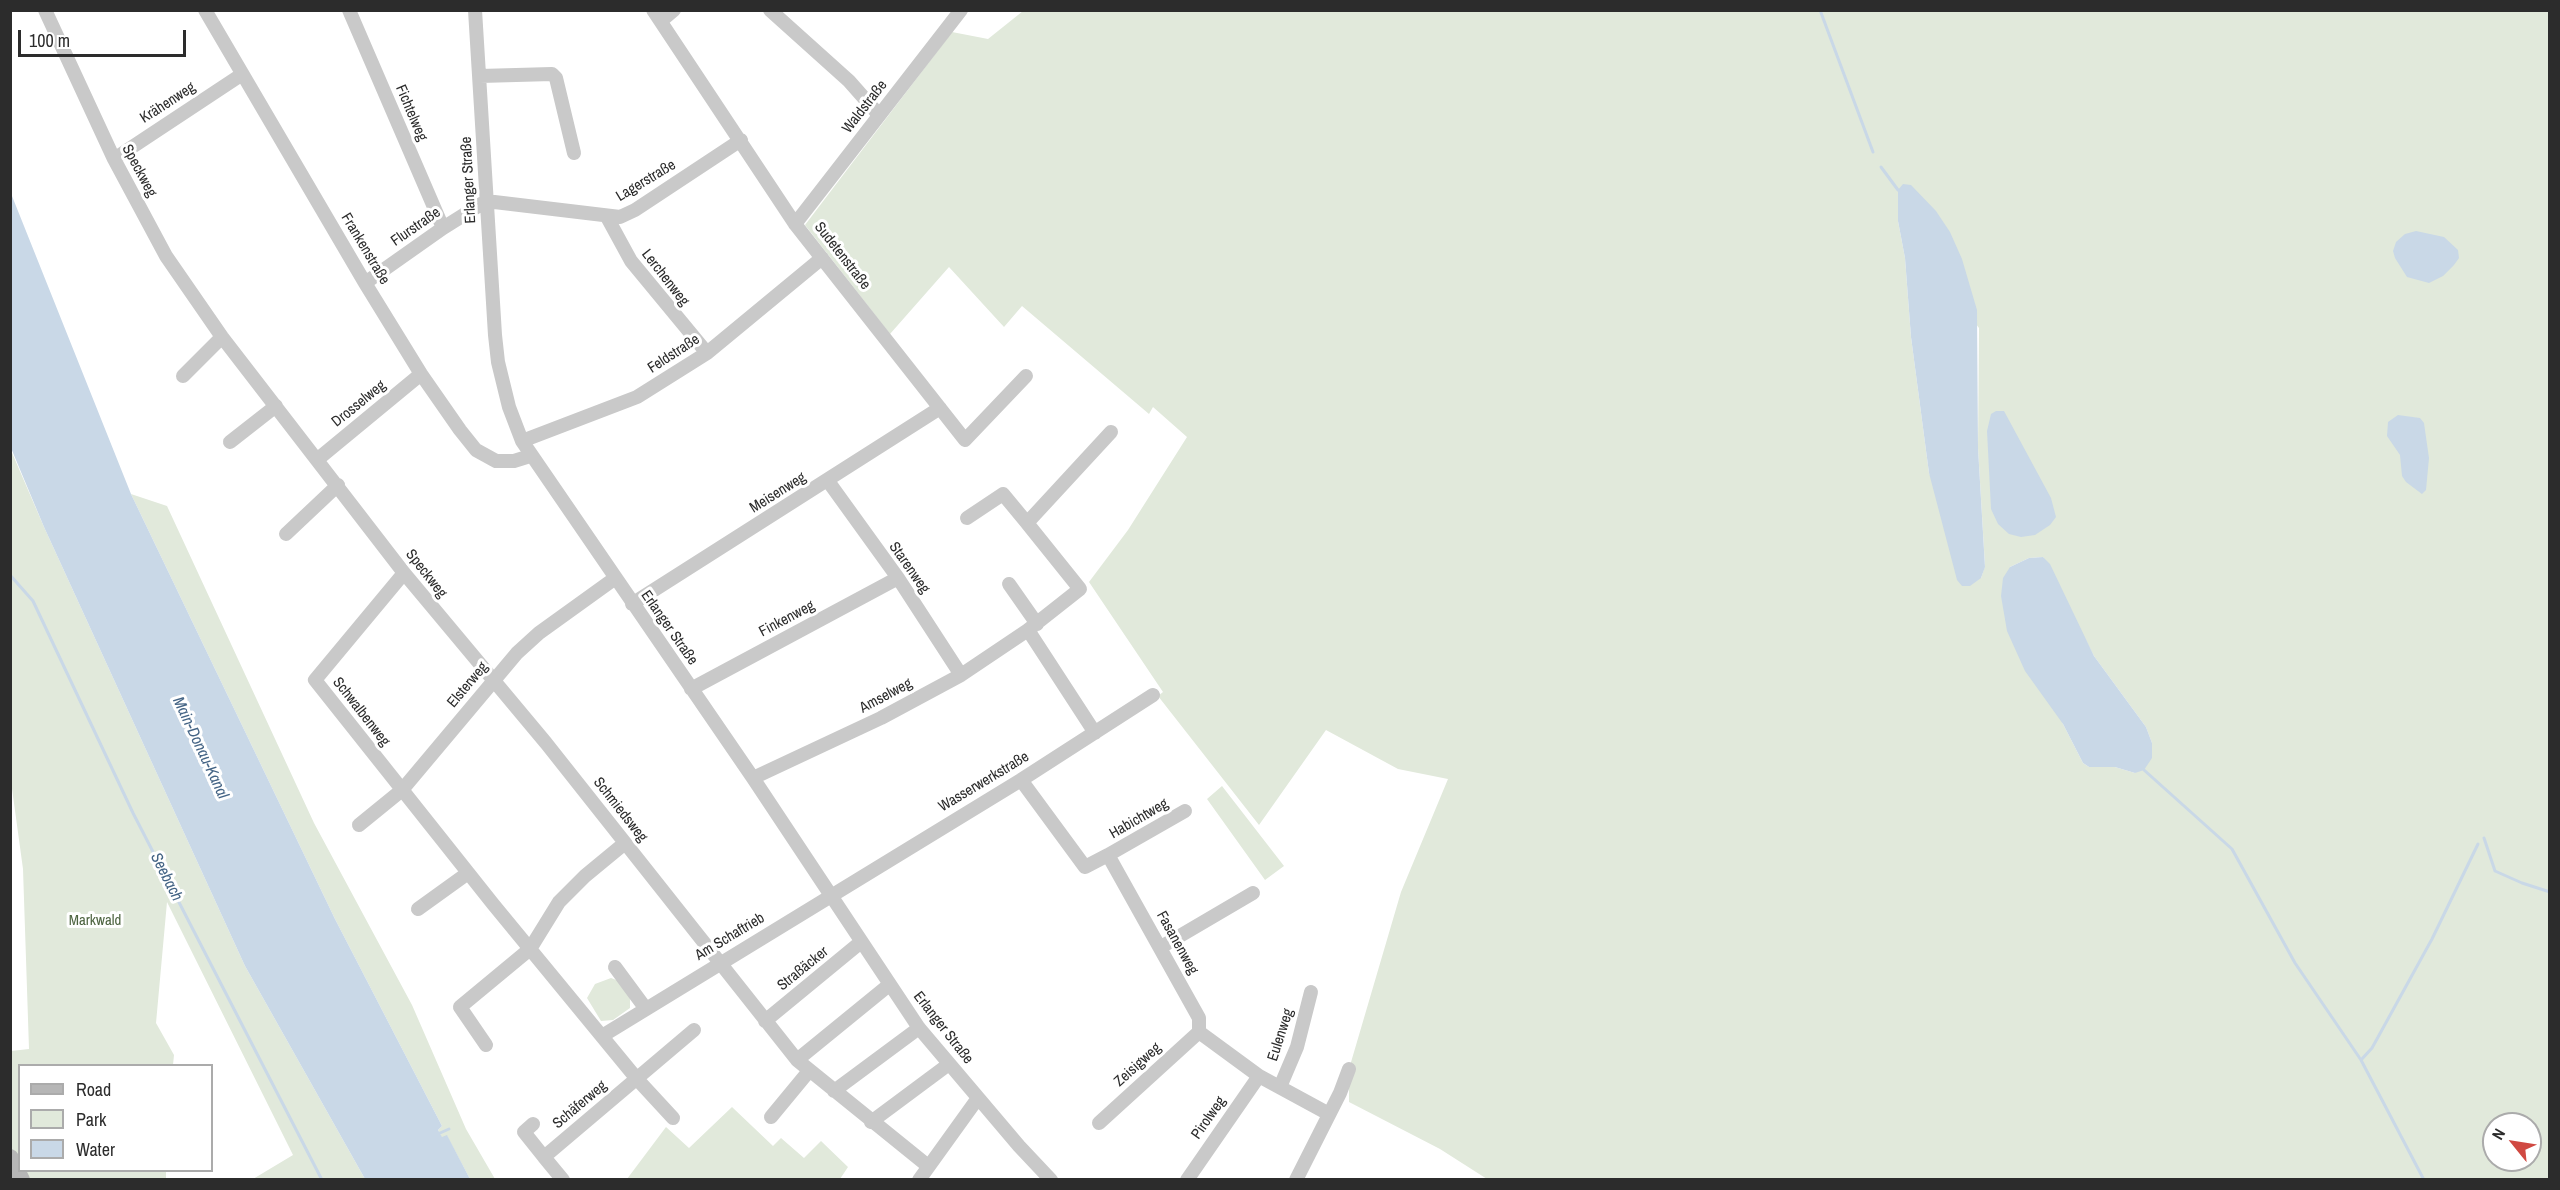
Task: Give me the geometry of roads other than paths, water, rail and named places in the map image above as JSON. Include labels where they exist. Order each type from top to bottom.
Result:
[{"type":"street","name":"Speckweg","points":[[45,10],[114,159],[166,256],[222,337],[404,573],[492,681]]},
{"type":"street","name":"Frankenstraße","points":[[205,10],[241,75],[365,283],[422,374],[476,450],[496,461],[514,461],[530,456]]},
{"type":"street","name":"Fichtelweg","points":[[350,10],[442,228]]},
{"type":"street","name":"Erlanger Straße","points":[[475,10],[498,362],[509,407],[522,441],[614,579],[753,778],[919,1028],[978,1098],[1037,1174],[1052,1179]]},
{"type":"street","points":[[657,16],[674,10]]},
{"type":"street","points":[[770,10],[849,81],[879,115]]},
{"type":"street","name":"Waldstraße","points":[[795,224],[961,10]]},
{"type":"street","name":"Sudetenstraße","points":[[657,16],[795,224],[964,440],[1026,376]]},
{"type":"street","points":[[480,76],[552,74],[556,78],[574,153]]},
{"type":"street","name":"Krähenweg","points":[[114,159],[241,75]]},
{"type":"street","name":"Lagerstraße","points":[[486,201],[607,217],[620,216],[635,210],[741,140]]},
{"type":"street","name":"Flurstraße","points":[[365,283],[442,228],[486,201]]},
{"type":"street","name":"Lerchenweg","points":[[607,217],[631,261],[707,353]]},
{"type":"street","name":"Feldstraße","points":[[522,441],[637,397],[707,353],[822,258]]},
{"type":"street","points":[[183,376],[222,337]]},
{"type":"street","name":"Drosselweg","points":[[318,459],[422,374]]},
{"type":"street","points":[[230,442],[276,406]]},
{"type":"street","name":"Meisenweg","points":[[632,604],[940,408]]},
{"type":"street","points":[[1027,523],[1111,432]]},
{"type":"street","name":"Starenweg","points":[[828,481],[898,578],[961,675]]},
{"type":"street","points":[[286,534],[338,485]]},
{"type":"street","name":"Amselweg","points":[[753,778],[881,718],[961,675],[1033,627],[1080,589],[1003,494],[967,518]]},
{"type":"street","name":"Schwalbenweg","points":[[404,573],[315,680],[468,873],[602,1036]]},
{"type":"street","name":"Finkenweg","points":[[691,690],[898,578]]},
{"type":"street","name":"Elsterweg","points":[[359,825],[402,790],[492,681],[539,633],[614,579]]},
{"type":"street","points":[[1009,584],[1095,733]]},
{"type":"street","name":"Schmiedsweg","points":[[492,681],[719,962]]},
{"type":"street","name":"Wasserwerkstraße","points":[[832,896],[1021,780],[1153,695]]},
{"type":"street","points":[[1021,780],[1085,867],[1108,855]]},
{"type":"street","name":"Habichtweg","points":[[1108,855],[1185,811]]},
{"type":"street","points":[[486,1045],[460,1007],[530,949],[559,902],[585,876],[625,843]]},
{"type":"street","name":"Fasanenweg","points":[[1108,855],[1199,1018],[1199,1032]]},
{"type":"street","points":[[418,909],[468,873]]},
{"type":"street","points":[[1161,947],[1253,893]]},
{"type":"street","name":"Am Schaftrieb","points":[[602,1036],[719,962],[832,896]]},
{"type":"street","name":"Straßäcker","points":[[765,1021],[861,942]]},
{"type":"street","points":[[719,962],[797,1060],[928,1166]]},
{"type":"street","points":[[615,967],[646,1009]]},
{"type":"street","points":[[797,1060],[889,985]]},
{"type":"street","name":"Eulenweg","points":[[1280,1087],[1297,1047],[1311,992]]},
{"type":"street","points":[[834,1090],[919,1028]]},
{"type":"street","name":"Schäferweg","points":[[544,1157],[694,1030]]},
{"type":"street","points":[[1199,1032],[1259,1076],[1329,1114]]},
{"type":"street","name":"Zeisigweg","points":[[1099,1123],[1199,1032]]},
{"type":"street","points":[[602,1036],[673,1118]]},
{"type":"street","points":[[871,1122],[949,1064]]},
{"type":"street","points":[[1296,1179],[1329,1114],[1348,1069]]},
{"type":"street","points":[[771,1117],[809,1071]]},
{"type":"street","name":"Pirolweg","points":[[1187,1179],[1259,1076]]},
{"type":"street","points":[[919,1179],[978,1098]]},
{"type":"street","name":"Schäferweg","points":[[533,1124],[524,1132],[563,1179]]},
{"type":"street","points":[[10,1158],[21,1179]]},
{"type":"water","points":[[1903,184],[1911,185],[1936,211],[1950,232],[1962,259],[1977,310],[1978,448],[1985,567],[1981,578],[1970,586],[1962,586],[1957,580],[1929,473],[1911,337],[1905,258],[1898,221],[1898,190]]},
{"type":"water","name":"Main-Donau-Kanal","points":[[10,191],[131,494],[335,919],[442,1126],[438,1130],[442,1137],[447,1135],[470,1179],[365,1179],[245,966],[44,527],[11,448]]},
{"type":"water","points":[[2416,231],[2444,237],[2458,250],[2459,258],[2454,265],[2443,276],[2429,283],[2407,277],[2393,251],[2396,242],[2405,234]]},
{"type":"water","points":[[2004,411],[2051,498],[2056,517],[2050,525],[2035,535],[2021,537],[2009,534],[1998,524],[1991,509],[1987,431],[1991,414]]},
{"type":"water","points":[[2398,415],[2420,418],[2424,423],[2429,458],[2426,490],[2422,494],[2402,476],[2400,455],[2387,436],[2388,422]]},
{"type":"water","points":[[2043,557],[2050,564],[2094,656],[2146,727],[2152,743],[2152,758],[2144,770],[2135,773],[2115,767],[2089,767],[2083,763],[2063,724],[2025,671],[2007,631],[2001,596],[2003,578],[2010,567],[2029,558]]},
{"type":"waterway","points":[[1820,10],[1873,152]]},
{"type":"waterway","points":[[1881,167],[1898,190]]},
{"type":"waterway","name":"Seebach","points":[[10,575],[33,601],[133,813],[322,1180]]},
{"type":"waterway","points":[[2144,770],[2232,849],[2295,963],[2361,1060],[2424,1180]]},
{"type":"waterway","points":[[2484,838],[2495,871],[2550,892]]},
{"type":"waterway","points":[[2361,1060],[2372,1048],[2432,939],[2478,844]]},
{"type":"waterway","points":[[440,1133],[449,1129]]},
{"type":"park label","name":"Markwald","points":[[95,921]]}]
